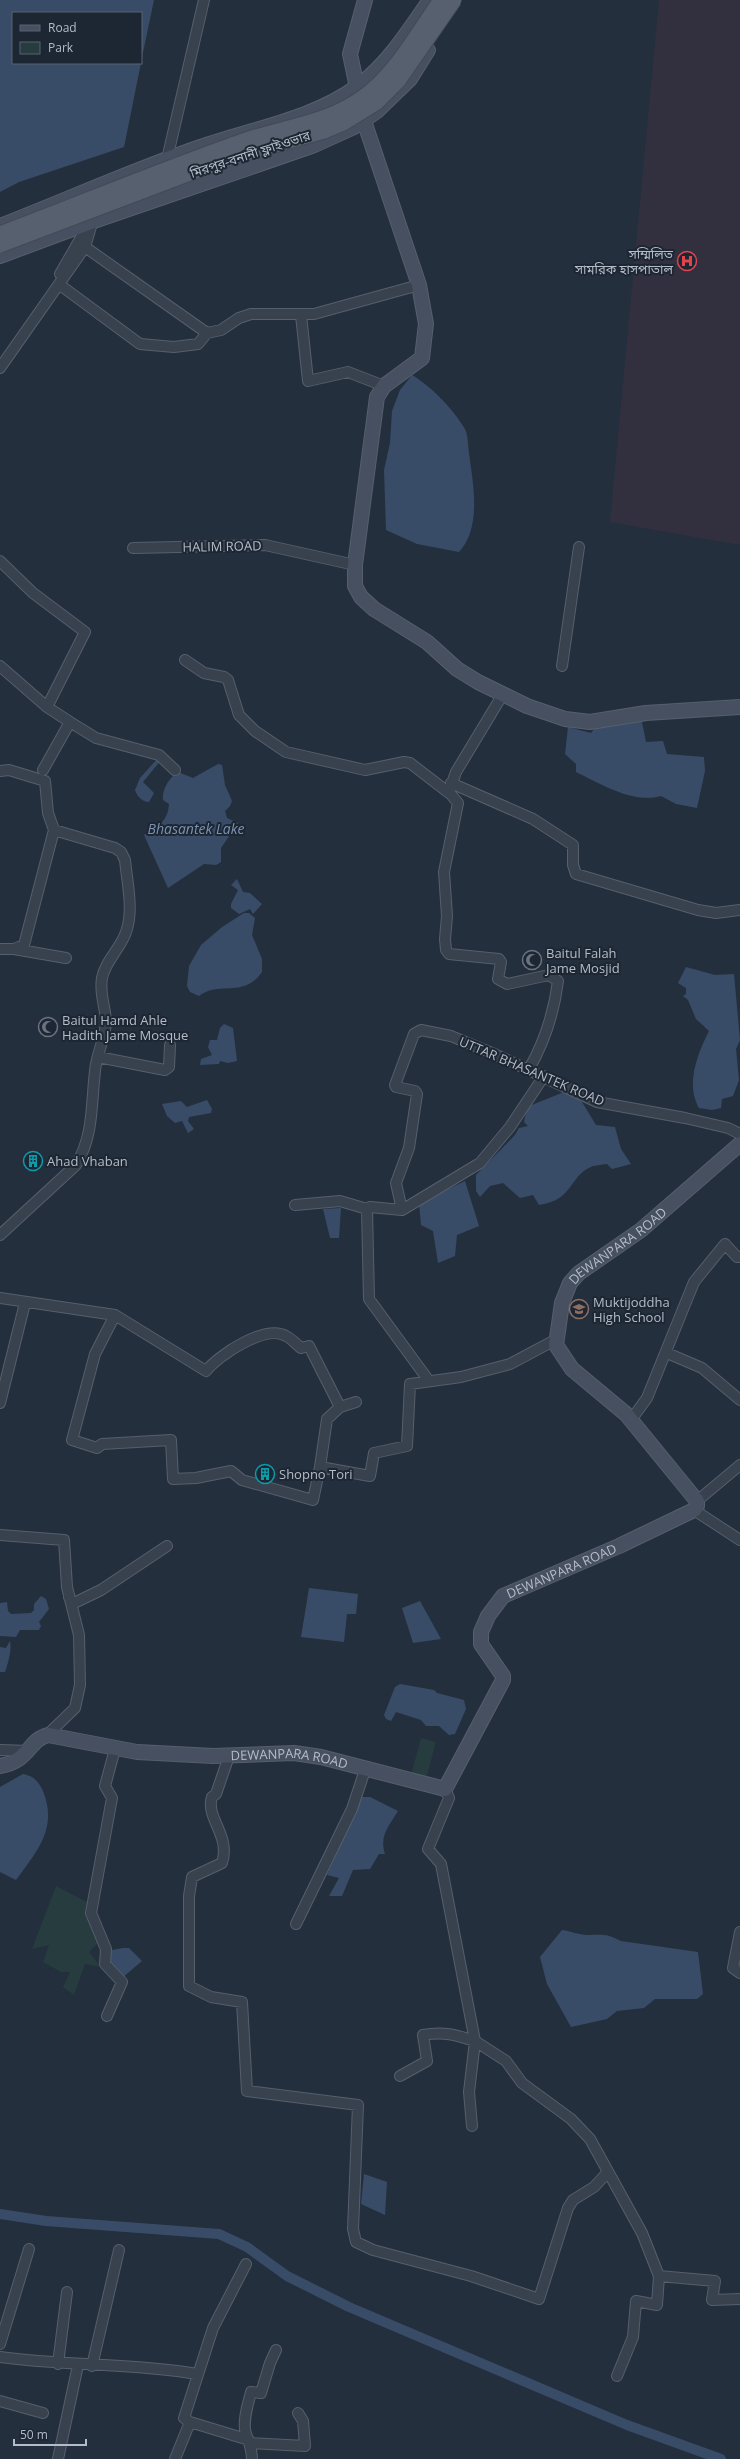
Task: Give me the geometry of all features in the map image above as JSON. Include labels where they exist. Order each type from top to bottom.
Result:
[{"type":"main road","name":"মিরপুর-বনানী ফ্লাইওভার","points":[[0,234],[247,140],[308,124],[349,106],[370,92],[389,74],[441,0]]},
{"type":"main road","name":"মিরপুর-বনানী ফ্লাইওভার","points":[[0,245],[235,156],[324,131],[343,123],[377,102],[398,81],[454,0]]},
{"type":"street","points":[[168,159],[204,0]]},
{"type":"street","points":[[364,0],[350,54],[358,86],[364,121],[419,284],[426,324],[422,358],[384,386],[377,396],[356,566],[355,586],[361,597],[370,605],[428,642],[457,669],[503,694],[548,714],[590,722],[646,713],[740,707]]},
{"type":"street","points":[[0,226],[168,159],[302,114],[335,100],[358,86],[396,48],[430,0]]},
{"type":"street","points":[[0,256],[89,223],[312,146],[364,121],[410,79],[461,0]]},
{"type":"street","points":[[0,368],[60,285],[85,247],[92,189]]},
{"type":"street","points":[[0,356],[54,285],[89,223]]},
{"type":"street","points":[[85,247],[207,333]]},
{"type":"street","points":[[60,285],[140,344],[174,347],[198,344],[207,333],[221,330],[238,318],[251,314],[301,315],[324,311],[419,284]]},
{"type":"street","points":[[301,315],[308,381],[348,372],[384,386]]},
{"type":"street","name":"HALIM ROAD","points":[[133,548],[265,544],[356,566]]},
{"type":"street","points":[[562,666],[579,548]]},
{"type":"street","points":[[0,561],[33,593],[85,632],[47,707]]},
{"type":"street","points":[[185,660],[204,673],[224,677],[228,680],[239,715],[255,731],[286,752],[364,770],[404,762],[410,763],[450,788],[533,819],[573,845],[572,865],[576,874],[655,899],[716,914],[740,910]]},
{"type":"street","points":[[0,666],[47,707],[96,738],[159,755],[175,770]]},
{"type":"street","points":[[450,788],[485,722],[503,694]]},
{"type":"street","points":[[42,770],[70,722]]},
{"type":"street","points":[[0,771],[9,770],[45,781],[48,813],[54,830],[24,944],[14,949]]},
{"type":"street","points":[[450,788],[458,803],[444,872],[447,916],[446,950],[449,954],[455,955],[499,958],[501,962],[498,979],[500,982],[507,984],[549,975],[558,980],[556,1001],[542,1046],[529,1069]]},
{"type":"street","points":[[0,1235],[76,1165],[84,1153],[89,1139],[98,1057],[106,1023],[101,998],[102,977],[114,952],[126,933],[130,911],[125,860],[121,852],[115,848],[54,830]]},
{"type":"street","points":[[0,949],[14,949],[66,958]]},
{"type":"street","name":"UTTAR BHASANTEK ROAD","points":[[402,1210],[396,1183],[409,1148],[417,1094],[415,1091],[396,1087],[395,1085],[414,1034],[421,1030],[451,1036],[529,1069],[597,1102],[685,1118],[728,1128],[740,1134]]},
{"type":"street","points":[[98,1057],[165,1070],[169,1067],[170,1045]]},
{"type":"street","points":[[295,1205],[340,1201],[367,1209],[370,1207],[402,1210],[480,1164],[510,1126],[544,1076]]},
{"type":"street","name":"DEWANPARA ROAD","points":[[46,1735],[137,1752],[229,1756],[294,1753],[322,1756],[445,1789],[503,1680],[503,1676],[481,1644],[481,1632],[488,1616],[503,1596],[620,1546],[695,1506],[630,1420],[572,1370],[556,1345],[562,1303],[570,1283],[579,1273],[641,1230],[740,1144]]},
{"type":"street","points":[[367,1209],[369,1299],[429,1381]]},
{"type":"street","points":[[630,1420],[647,1398],[667,1353],[694,1282],[704,1267],[725,1244],[737,1257],[740,1257]]},
{"type":"street","points":[[0,1298],[25,1303],[115,1315],[206,1371],[219,1356],[232,1349],[268,1333],[286,1335],[301,1348],[309,1346],[340,1407]]},
{"type":"street","points":[[0,1403],[25,1303]]},
{"type":"street","points":[[115,1315],[95,1354],[72,1440],[97,1448],[102,1444],[171,1440],[173,1479],[196,1478],[231,1471],[242,1480],[313,1500],[320,1467],[327,1419],[340,1407],[356,1402]]},
{"type":"street","points":[[320,1467],[370,1476],[374,1453],[407,1446],[410,1384],[461,1377],[510,1364],[557,1339]]},
{"type":"street","points":[[667,1353],[702,1368],[740,1400]]},
{"type":"street","points":[[740,1465],[695,1506],[740,1540]]},
{"type":"street","points":[[0,1535],[64,1540],[69,1597],[79,1635],[80,1685],[75,1708],[46,1735],[39,1737],[29,1752],[18,1761],[0,1766]]},
{"type":"street","points":[[69,1597],[72,1604],[101,1590],[166,1546]]},
{"type":"street","points":[[107,2016],[122,1982],[105,1964],[106,1949],[92,1913],[112,1798],[105,1786],[115,1749]]},
{"type":"street","points":[[0,1750],[29,1752]]},
{"type":"street","points":[[229,1756],[216,1794],[212,1797],[210,1803],[224,1840],[224,1855],[222,1863],[192,1877],[189,1896],[189,1986],[211,1997],[242,2002],[247,2091],[358,2105],[353,2229],[356,2242],[373,2250],[471,2276],[539,2299],[568,2208],[573,2200],[594,2187],[608,2172]]},
{"type":"street","points":[[296,1924],[352,1809],[366,1767]]},
{"type":"street","points":[[445,1789],[449,1798],[428,1849],[441,1864],[475,2041],[469,2092],[472,2126]]},
{"type":"street","points":[[740,1932],[733,1968],[740,1973]]},
{"type":"street","points":[[400,2076],[426,2061],[423,2035],[439,2032],[452,2034],[475,2041],[506,2061],[522,2083],[583,2130],[596,2148],[642,2233],[658,2276],[657,2305],[636,2301],[633,2337],[617,2376]]},
{"type":"street","points":[[0,2344],[2,2333],[29,2250]]},
{"type":"street","points":[[92,2366],[119,2250]]},
{"type":"street","points":[[246,2264],[213,2328],[184,2418],[190,2422],[250,2442],[305,2446],[303,2421],[298,2412]]},
{"type":"street","points":[[658,2276],[715,2281],[712,2300],[740,2299]]},
{"type":"street","points":[[58,2364],[67,2292]]},
{"type":"street","points":[[252,2459],[250,2442],[245,2433],[247,2408],[251,2392],[261,2393],[270,2363],[276,2350]]},
{"type":"street","points":[[0,2357],[58,2364],[159,2370],[197,2374]]},
{"type":"street","points":[[58,2459],[78,2365]]},
{"type":"street","points":[[0,2401],[44,2413]]},
{"type":"street","points":[[177,2459],[190,2422]]},
{"type":"shaded area","name":"সম্মিলিত সামরিক হাসপাতাল","points":[[659,0],[740,0],[740,545],[610,522]]},
{"type":"green space","points":[[421,1738],[436,1742],[426,1779],[411,1775]]},
{"type":"green space","points":[[56,1886],[87,1902],[98,1943],[89,1952],[101,1967],[85,1964],[74,1995],[63,1987],[70,1972],[61,1972],[43,1962],[49,1945],[32,1949]]},
{"type":"water","points":[[0,0],[154,0],[142,57],[142,12],[12,12],[12,64],[141,64],[124,147],[19,182],[0,192]]},
{"type":"water","points":[[412,375],[434,392],[448,406],[460,421],[467,434],[474,491],[474,505],[471,530],[466,542],[459,552],[417,544],[386,530],[384,470],[390,443],[392,411],[400,390]]},
{"type":"water","points":[[641,717],[646,742],[663,741],[667,754],[704,757],[705,771],[697,808],[676,804],[661,796],[650,798],[639,797],[617,792],[576,772],[576,764],[565,754],[568,727],[591,733],[597,725]]},
{"type":"water","points":[[158,758],[162,759],[143,782],[154,793],[149,802],[146,802],[140,798],[135,790],[140,778]]},
{"type":"water","name":"Bhasantek Lake","points":[[218,764],[222,765],[225,785],[232,801],[230,806],[225,811],[227,818],[238,823],[221,848],[221,862],[216,865],[204,864],[168,888],[144,835],[158,826],[167,815],[169,804],[163,800],[163,796],[165,788],[172,777],[178,772],[193,778]]},
{"type":"water","points":[[237,879],[243,892],[250,893],[262,904],[253,914],[250,909],[239,914],[231,908],[231,904],[238,890],[231,885]]},
{"type":"water","points":[[244,913],[249,913],[255,918],[252,935],[262,959],[262,972],[255,980],[247,985],[215,989],[207,991],[199,996],[190,992],[187,986],[189,966],[201,945],[222,927]]},
{"type":"water","points":[[686,967],[715,975],[734,974],[740,1040],[736,1049],[739,1080],[733,1096],[722,1099],[721,1108],[712,1110],[699,1108],[693,1089],[693,1079],[697,1059],[709,1031],[696,1019],[688,1000],[683,996],[686,994],[686,988],[678,983]]},
{"type":"water","points":[[224,1024],[233,1028],[237,1061],[228,1063],[220,1061],[219,1064],[200,1065],[201,1059],[212,1055],[208,1047],[210,1040],[217,1040],[220,1028]]},
{"type":"water","points":[[569,1090],[582,1102],[596,1125],[615,1127],[621,1149],[631,1164],[612,1169],[607,1164],[591,1167],[584,1171],[570,1188],[559,1198],[539,1205],[533,1195],[520,1198],[503,1183],[490,1186],[480,1197],[476,1191],[476,1175],[515,1135],[519,1128],[528,1126],[524,1122],[527,1107]]},
{"type":"water","points":[[207,1100],[212,1109],[211,1113],[189,1117],[188,1121],[194,1129],[188,1133],[182,1121],[175,1123],[167,1116],[162,1104],[181,1101],[187,1107]]},
{"type":"water","points":[[465,1181],[479,1226],[457,1235],[455,1256],[438,1263],[433,1231],[421,1225],[419,1203]]},
{"type":"water","points":[[341,1208],[339,1238],[330,1238],[323,1209]]},
{"type":"water","points":[[309,1588],[358,1594],[356,1614],[347,1614],[344,1642],[301,1637]]},
{"type":"water","points":[[41,1596],[46,1599],[49,1609],[39,1622],[41,1626],[39,1630],[20,1630],[16,1637],[0,1636],[0,1603],[7,1602],[8,1611],[11,1614],[31,1613],[34,1610],[34,1604]]},
{"type":"water","points":[[420,1601],[441,1639],[413,1643],[402,1608]]},
{"type":"water","points":[[10,1641],[10,1652],[5,1672],[0,1672],[0,1647],[6,1648]]},
{"type":"water","points":[[400,1684],[434,1690],[437,1693],[464,1700],[466,1709],[455,1734],[449,1735],[439,1726],[426,1726],[421,1720],[396,1712],[391,1721],[386,1719],[384,1715],[395,1687]]},
{"type":"water","points":[[23,1774],[33,1778],[41,1787],[47,1804],[48,1816],[47,1828],[38,1849],[16,1880],[0,1872],[0,1787]]},
{"type":"water","points":[[361,1797],[370,1797],[398,1811],[388,1826],[384,1836],[383,1848],[385,1854],[379,1854],[370,1869],[353,1870],[342,1896],[329,1896],[339,1878],[327,1875]]},
{"type":"water","points":[[562,1930],[584,1935],[604,1935],[621,1941],[698,1952],[703,1994],[697,1999],[655,1999],[644,2008],[617,2011],[607,2019],[571,2027],[547,1984],[540,1957]]},
{"type":"water","points":[[129,1948],[142,1961],[122,1978],[109,1962],[108,1955],[112,1950]]},
{"type":"water","points":[[364,2174],[387,2182],[385,2215],[361,2204]]},
{"type":"waterway","points":[[0,2214],[46,2221],[219,2234],[247,2247],[287,2276],[349,2307],[627,2425],[721,2459]]},
{"type":"place","name":"সম্মিলিত সামরিক হাসপাতাল","points":[[687,261]]},
{"type":"place","name":"Baitul Falah Jame Mosjid","points":[[532,960]]},
{"type":"place","name":"Baitul Hamd Ahle Hadith Jame Mosque","points":[[48,1027]]},
{"type":"place","name":"Ahad Vhaban","points":[[33,1161]]},
{"type":"place","name":"Muktijoddha High School","points":[[579,1309]]},
{"type":"place","name":"Shopno Tori","points":[[265,1474]]}]
